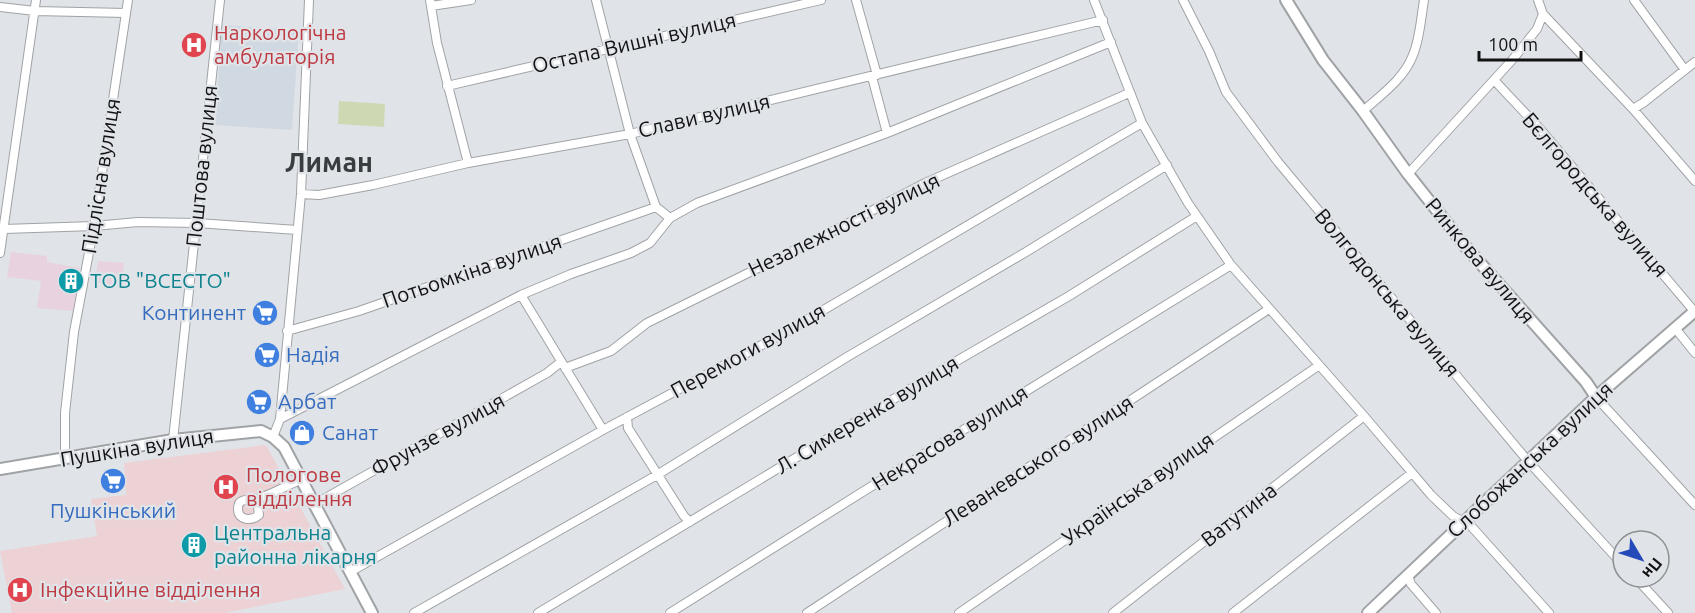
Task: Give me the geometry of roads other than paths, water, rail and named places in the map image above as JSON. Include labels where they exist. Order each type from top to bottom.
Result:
[{"type":"main road","name":"Ринкова вулиця","points":[[1286,0],[1323,60],[1408,174],[1465,246],[1596,396]]},
{"type":"main road","name":"Слобожанська вулиця","points":[[1368,613],[1596,396],[1695,311]]},
{"type":"main road","name":"Пушкіна вулиця","points":[[0,469],[173,440],[261,431],[273,437]]},
{"type":"main road","points":[[273,437],[284,447],[372,613]]},
{"type":"street","points":[[0,253],[36,0]]},
{"type":"street","name":"Підлісна вулиця","points":[[64,459],[65,413],[74,332],[94,226],[128,0]]},
{"type":"street","name":"Поштова вулиця","points":[[173,440],[220,0]]},
{"type":"street","points":[[273,437],[280,419],[301,194],[309,0]]},
{"type":"street","points":[[468,163],[437,43],[431,3],[471,0]]},
{"type":"street","points":[[596,0],[630,134],[656,207],[670,218]]},
{"type":"street","name":"Остапа Вишні вулиця","points":[[447,86],[821,0]]},
{"type":"street","points":[[856,0],[887,133]]},
{"type":"street","points":[[1094,0],[1142,123],[1197,216],[1231,265],[1412,473],[1453,516],[1471,526],[1549,613]]},
{"type":"street","name":"Волгодонська вулиця","points":[[1183,0],[1209,51],[1226,92],[1285,171],[1527,460],[1611,551]]},
{"type":"street","points":[[1363,111],[1408,67],[1414,55],[1424,0]]},
{"type":"street","points":[[1538,0],[1543,14],[1633,108],[1695,181]]},
{"type":"street","points":[[1634,0],[1685,70]]},
{"type":"street","points":[[0,7],[35,11],[126,13]]},
{"type":"street","points":[[1408,174],[1494,80],[1537,29],[1543,14]]},
{"type":"street","name":"Слави вулиця","points":[[301,194],[319,195],[468,163],[630,134],[1103,20]]},
{"type":"street","points":[[280,419],[521,295],[631,253],[650,243],[670,218],[698,203],[887,133],[1111,42]]},
{"type":"street","points":[[1633,108],[1695,62]]},
{"type":"street","name":"Бєлгородська вулиця","points":[[1494,80],[1541,130],[1695,311]]},
{"type":"street","name":"Незалежності вулиця","points":[[563,365],[610,351],[647,323],[925,183],[1129,93]]},
{"type":"street","name":"Перемоги вулиця","points":[[350,572],[603,430],[786,332],[1142,123]]},
{"type":"street","points":[[414,613],[657,475],[847,357],[1058,233],[1167,165]]},
{"type":"street","name":"Потьомкіна вулиця","points":[[287,331],[359,311],[656,207]]},
{"type":"street","name":"Л. Симеренка вулиця","points":[[538,613],[1069,296],[1197,216]]},
{"type":"street","points":[[4,229],[138,222],[197,223],[297,230]]},
{"type":"street","name":"Некрасова вулиця","points":[[670,613],[1231,265]]},
{"type":"street","points":[[521,295],[603,430]]},
{"type":"street","name":"Леваневського вулиця","points":[[807,613],[1269,309]]},
{"type":"street","points":[[1675,328],[1695,353]]},
{"type":"street","name":"Фрунзе вулиця","points":[[313,505],[563,365]]},
{"type":"street","name":"Українська вулиця","points":[[958,613],[1318,366]]},
{"type":"street","name":"Ринкова вулиця","points":[[1596,396],[1695,505]]},
{"type":"street","name":"Ватутина","points":[[1113,613],[1364,416]]},
{"type":"street","points":[[627,417],[628,428],[690,522]]},
{"type":"street","points":[[1233,613],[1412,473]]},
{"type":"street","points":[[257,499],[301,480]]},
{"type":"street","points":[[1408,576],[1411,584],[1436,613]]},
{"type":"street","points":[[1646,589],[1668,613]]},
{"type":"place","name":"Наркологічна амбулаторія","points":[[194,45]]},
{"type":"place","name":"ТОВ \"ВСЕСТО\"","points":[[71,281]]},
{"type":"place","name":"Континент","points":[[265,313]]},
{"type":"place","name":"Надiя","points":[[267,355]]},
{"type":"place","name":"Арбат","points":[[259,402]]},
{"type":"place","name":"Санат","points":[[302,433]]},
{"type":"place","name":"Пушкінський","points":[[113,481]]},
{"type":"place","name":"Пологове відділення","points":[[226,487]]},
{"type":"place","name":"Центральна районна лікарня","points":[[194,545]]},
{"type":"place","name":"Інфекційне відділення","points":[[20,590]]},
{"type":"district","name":"Лиман","points":[[329,163]]}]
